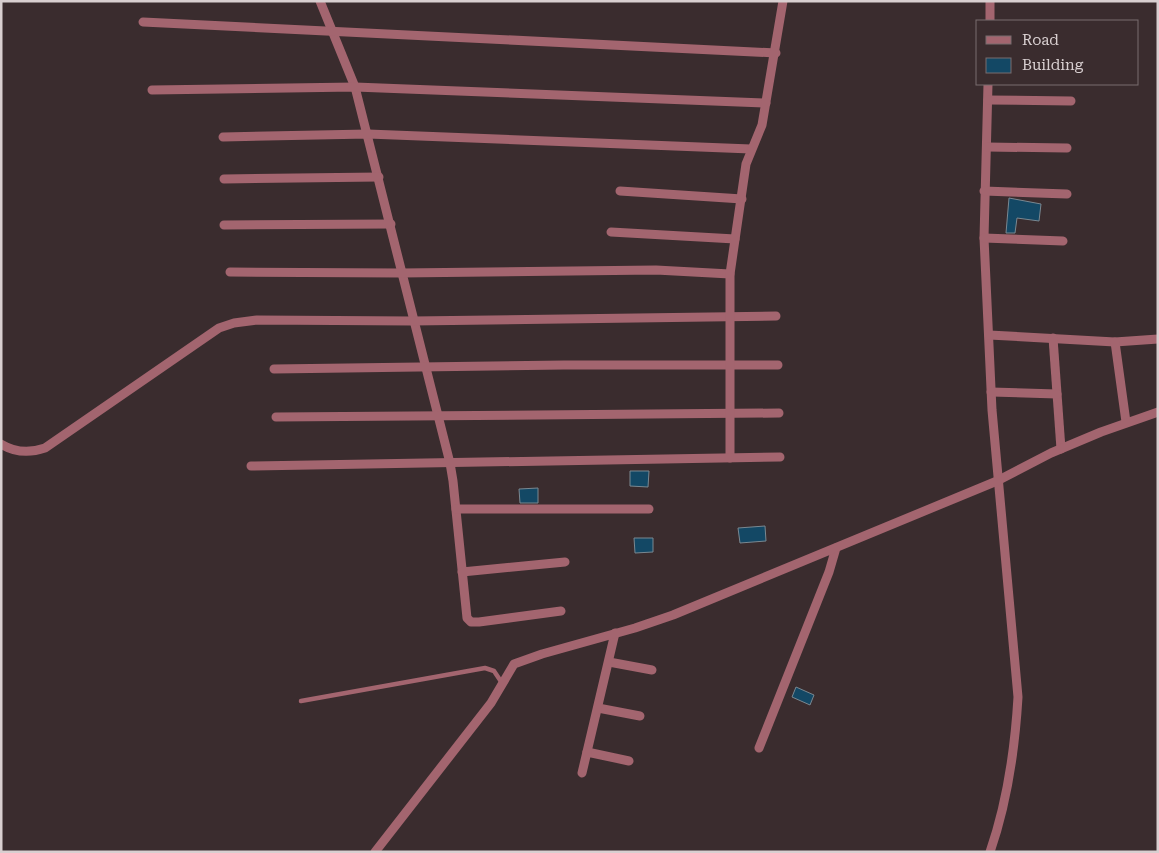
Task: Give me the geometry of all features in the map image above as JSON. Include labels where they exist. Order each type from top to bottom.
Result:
[{"type":"street","points":[[320,1],[354,87],[368,134],[424,368],[450,463],[465,613],[471,622],[561,611]]},
{"type":"street","points":[[730,458],[730,274],[746,164],[762,125],[776,53],[783,1]]},
{"type":"street","points":[[990,1],[990,20]]},
{"type":"street","points":[[142,22],[776,53]]},
{"type":"street","points":[[988,85],[984,238],[991,392],[997,481],[1018,697],[1017,718],[1002,807],[990,852]]},
{"type":"street","points":[[152,90],[354,87],[766,103]]},
{"type":"street","points":[[988,100],[1071,101]]},
{"type":"street","points":[[223,137],[368,134],[751,149]]},
{"type":"street","points":[[987,147],[1067,148]]},
{"type":"street","points":[[224,179],[379,177]]},
{"type":"street","points":[[620,191],[742,199]]},
{"type":"street","points":[[984,191],[1067,194]]},
{"type":"street","points":[[224,225],[391,224]]},
{"type":"street","points":[[611,232],[735,239]]},
{"type":"street","points":[[984,238],[1063,241]]},
{"type":"street","points":[[230,272],[401,273],[656,270],[730,274]]},
{"type":"street","points":[[1,444],[14,450],[34,452],[45,448],[219,328],[234,323],[257,320],[413,321],[776,316]]},
{"type":"street","points":[[989,335],[1115,342],[1158,339]]},
{"type":"street","points":[[1053,338],[1061,449]]},
{"type":"street","points":[[1115,342],[1126,422]]},
{"type":"street","points":[[274,369],[778,365]]},
{"type":"street","points":[[991,392],[1057,394]]},
{"type":"street","points":[[376,852],[491,703],[514,664],[673,615],[997,481],[1061,449],[1126,422],[1158,412]]},
{"type":"street","points":[[276,417],[779,413]]},
{"type":"street","points":[[251,466],[780,457]]},
{"type":"street","points":[[456,508],[649,509]]},
{"type":"street","points":[[759,748],[829,572],[836,548]]},
{"type":"street","points":[[462,572],[565,562]]},
{"type":"street","points":[[582,772],[615,633]]},
{"type":"street","points":[[609,662],[652,670]]},
{"type":"street","points":[[598,708],[640,716]]},
{"type":"street","points":[[587,752],[629,761]]},
{"type":"lane","points":[[301,701],[478,668],[491,670],[502,683]]},
{"type":"building","points":[[1009,198],[1041,204],[1039,221],[1017,218],[1015,233],[1006,233]]},
{"type":"building","points":[[630,471],[649,471],[648,487],[630,486]]},
{"type":"building","points":[[538,488],[538,503],[520,503],[519,489]]},
{"type":"building","points":[[765,526],[766,541],[740,543],[738,528]]},
{"type":"building","points":[[634,538],[653,538],[653,552],[635,553]]},
{"type":"building","points":[[796,687],[814,695],[810,705],[792,697]]}]
